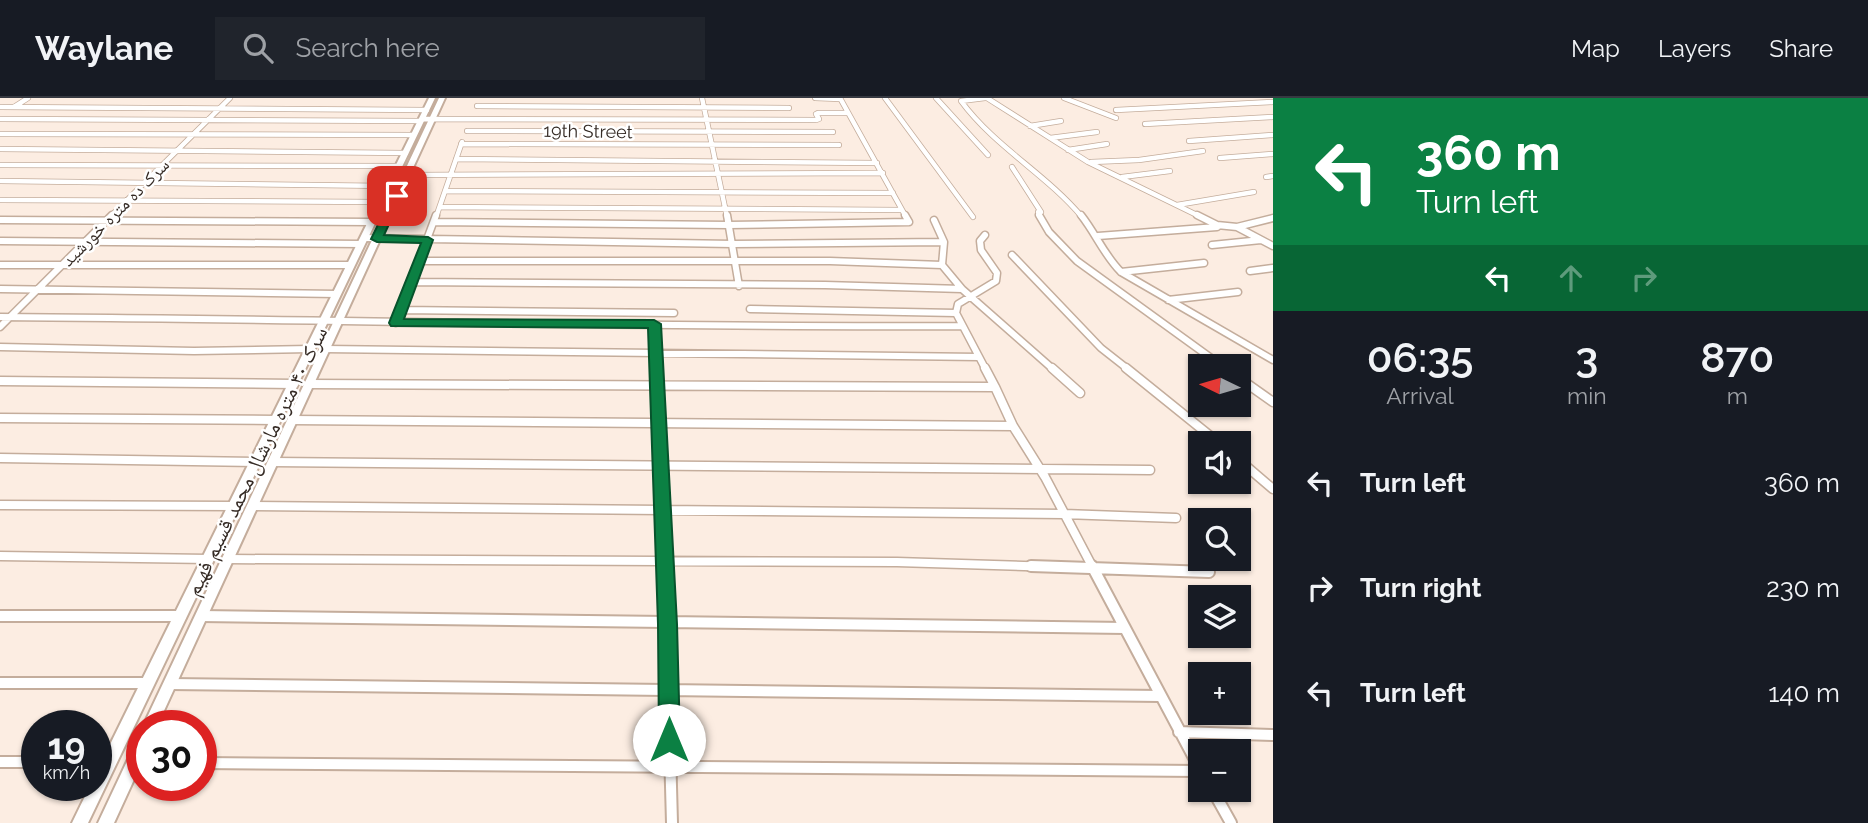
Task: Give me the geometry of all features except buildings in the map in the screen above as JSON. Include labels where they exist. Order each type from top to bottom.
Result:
[{"type":"street","points":[[0,118],[27,98]]},
{"type":"street","name":"سرک ده متره خورشید","points":[[0,327],[230,98]]},
{"type":"street","name":"سرک ۴۰ متره مارشال محمد قسیم فهیم","points":[[158,710],[377,239],[432,98]]},
{"type":"street","name":"سرک ۴۰ متره مارشال محمد قسیم فهیم","points":[[112,757],[389,186],[403,170],[406,153],[414,135],[442,98]]},
{"type":"street","points":[[396,323],[421,261],[471,118],[481,98]]},
{"type":"street","points":[[702,98],[733,244],[739,286]]},
{"type":"street","points":[[434,222],[729,225],[909,222],[840,98],[815,98]]},
{"type":"street","points":[[885,98],[973,217]]},
{"type":"street","points":[[938,100],[986,98],[1088,162],[1221,227]]},
{"type":"street","points":[[1064,98],[1116,118]]},
{"type":"street","points":[[938,100],[988,155]]},
{"type":"street","points":[[961,101],[973,117],[1022,163],[1062,193],[1098,236],[1108,260],[1121,272],[1273,360]]},
{"type":"street","points":[[1116,110],[1273,102]]},
{"type":"street","points":[[477,106],[789,108]]},
{"type":"street","points":[[0,107],[220,108],[471,118],[816,120],[819,119],[818,113],[848,113]]},
{"type":"street","points":[[0,118],[205,121],[426,117]]},
{"type":"street","points":[[1145,124],[1273,117]]},
{"type":"street","points":[[1030,126],[1061,121]]},
{"type":"street","name":"19th Street","points":[[467,131],[833,132]]},
{"type":"street","points":[[1050,138],[1097,132]]},
{"type":"street","points":[[0,134],[414,135]]},
{"type":"street","points":[[1189,141],[1273,135]]},
{"type":"street","points":[[1068,150],[1107,144]]},
{"type":"street","points":[[461,145],[839,145]]},
{"type":"street","points":[[0,149],[406,153]]},
{"type":"street","points":[[1088,162],[1139,160],[1203,151]]},
{"type":"street","points":[[1220,158],[1273,154]]},
{"type":"street","points":[[456,159],[877,163]]},
{"type":"street","points":[[0,165],[403,170],[451,174],[883,173]]},
{"type":"street","points":[[1012,167],[1041,212],[1038,212],[1040,217],[1059,244],[1077,261],[1205,354]]},
{"type":"street","points":[[1122,177],[1170,171]]},
{"type":"street","points":[[0,181],[389,186]]},
{"type":"street","points":[[445,191],[893,193]]},
{"type":"street","points":[[1177,205],[1254,192]]},
{"type":"street","points":[[0,200],[382,202]]},
{"type":"street","points":[[440,206],[902,210]]},
{"type":"street","points":[[1098,236],[1237,227],[1273,218]]},
{"type":"street","points":[[0,219],[372,222]]},
{"type":"street","points":[[934,220],[944,242],[942,265],[962,289],[1080,393]]},
{"type":"street","points":[[1237,227],[1273,246]]},
{"type":"street","points":[[985,235],[980,241],[981,250],[997,273],[996,281],[958,304],[956,313],[1013,426],[1045,477],[1188,747]]},
{"type":"street","points":[[0,241],[377,239],[733,244],[944,242]]},
{"type":"street","points":[[1212,245],[1262,240]]},
{"type":"street","points":[[1012,255],[1101,348],[1204,431]]},
{"type":"street","points":[[421,261],[830,261],[942,265]]},
{"type":"street","points":[[1121,272],[1204,263]]},
{"type":"street","points":[[0,265],[351,265]]},
{"type":"street","points":[[1250,271],[1273,268]]},
{"type":"street","points":[[413,282],[739,286],[804,284],[962,289]]},
{"type":"street","points":[[0,289],[337,294]]},
{"type":"street","points":[[1168,300],[1238,292]]},
{"type":"street","points":[[750,309],[956,313]]},
{"type":"street","points":[[401,310],[674,313]]},
{"type":"street","points":[[0,317],[325,319],[396,323],[962,326]]},
{"type":"street","points":[[654,324],[667,624],[672,823]]},
{"type":"street","points":[[0,347],[194,351],[310,349]]},
{"type":"street","points":[[325,349],[979,357]]},
{"type":"street","points":[[0,381],[293,384]]},
{"type":"street","points":[[309,384],[995,387]]},
{"type":"street","points":[[1251,386],[1273,402]]},
{"type":"street","points":[[0,418],[276,420]]},
{"type":"street","points":[[292,420],[477,419],[658,424],[1013,426]]},
{"type":"street","points":[[0,458],[256,461]]},
{"type":"street","points":[[273,461],[1150,470]]},
{"type":"street","points":[[1251,470],[1273,489]]},
{"type":"street","points":[[0,505],[234,506]]},
{"type":"street","points":[[252,506],[1064,514],[1176,518]]},
{"type":"street","points":[[0,556],[209,559]]},
{"type":"street","points":[[228,559],[897,562],[1209,572]]},
{"type":"street","points":[[0,616],[181,616]]},
{"type":"street","points":[[201,616],[1125,628]]},
{"type":"street","points":[[0,683],[148,684]]},
{"type":"street","points":[[170,684],[1160,696]]},
{"type":"street","points":[[1180,732],[1273,735]]},
{"type":"street","points":[[0,762],[21,762]]},
{"type":"street","points":[[217,763],[1188,770]]},
{"type":"street","points":[[106,823],[126,786]]},
{"type":"street","name":"سرک ۴۰ متره مارشال محمد قسیم فهیم","points":[[80,823],[91,801]]},
{"type":"street","points":[[1219,802],[1231,823]]},
{"type":"route","points":[[397,196],[377,239],[428,240],[396,323],[654,324],[667,624],[669,740]]}]
